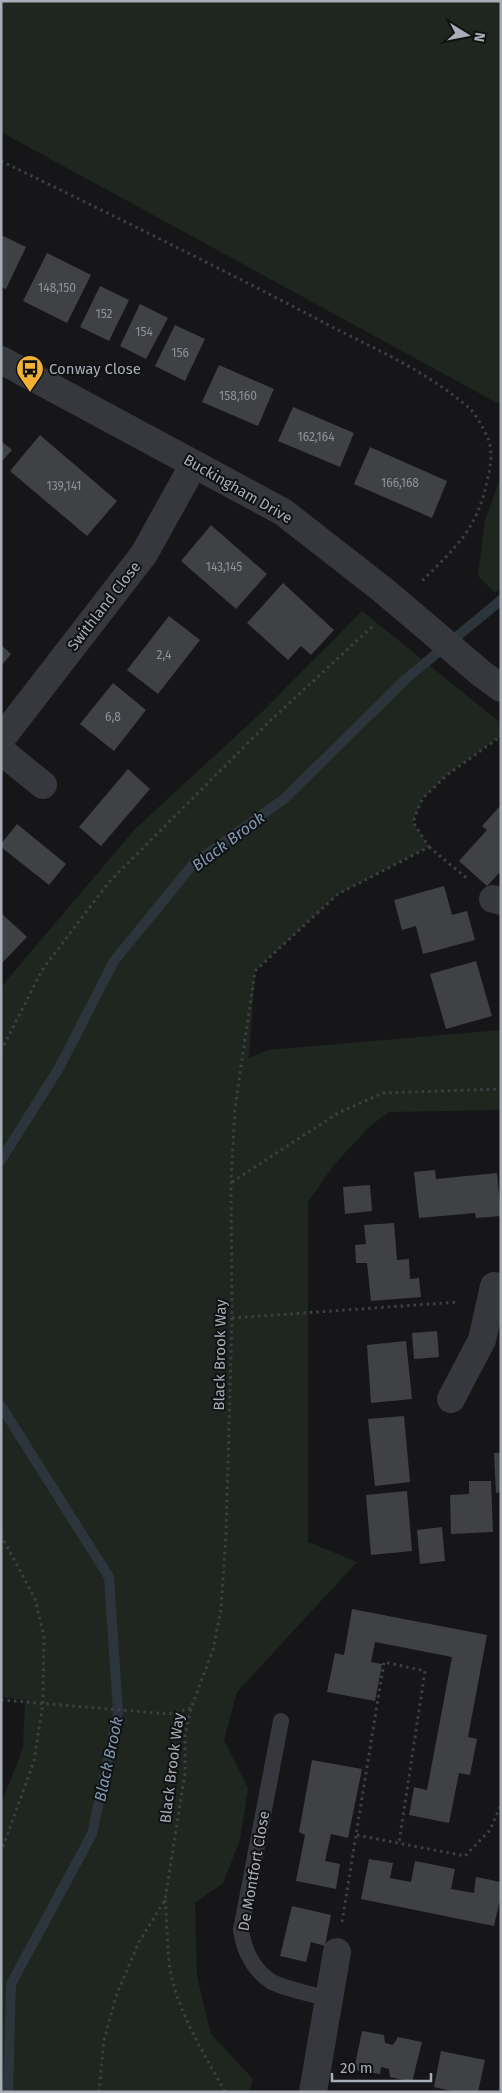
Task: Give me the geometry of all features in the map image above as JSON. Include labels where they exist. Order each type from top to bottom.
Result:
[{"type":"street","name":"Buckingham Drive","points":[[1,360],[282,512],[400,603],[482,674],[501,688]]},
{"type":"street","name":"Swithland Close","points":[[1,739],[144,554],[194,464]]},
{"type":"street","points":[[1,751],[43,785]]},
{"type":"street","points":[[451,1399],[492,1343],[492,1293]]},
{"type":"street","points":[[312,2092],[337,1952]]},
{"type":"lane","name":"De Montfort Close","points":[[281,1721],[241,1930],[243,1947],[255,1966],[273,1982],[329,1999]]},
{"type":"path","points":[[1,161],[198,256],[436,382],[471,409],[488,438],[491,463],[484,499],[470,530],[452,551],[400,603],[272,720],[109,882],[42,970],[1,1051]]},
{"type":"path","points":[[497,900],[429,847],[412,822],[422,799],[446,775],[501,736]]},
{"type":"path","name":"Black Brook Way","points":[[99,2092],[104,2040],[117,1992],[139,1942],[166,1900],[185,1773],[185,1735],[191,1708],[213,1650],[221,1609],[226,1536],[232,1318],[231,1182],[236,1108],[255,971],[338,894],[429,847]]},
{"type":"path","points":[[231,1182],[338,1113],[383,1093],[501,1089]]},
{"type":"path","points":[[232,1318],[492,1293]]},
{"type":"path","points":[[1,1534],[9,1546],[35,1599],[44,1637],[44,1703],[34,1760],[1,1852]]},
{"type":"path","points":[[337,1952],[384,1662],[425,1671],[399,1844]]},
{"type":"path","points":[[1,1700],[169,1714],[191,1708]]},
{"type":"path","points":[[357,1835],[465,1856],[490,1830],[501,1805]]},
{"type":"path","points":[[166,1900],[170,1963],[177,1995],[194,2034],[226,2092]]},
{"type":"shaded area","points":[[1,1],[501,1],[501,405],[1,132]]},
{"type":"shaded area","points":[[501,477],[501,588],[495,593],[478,576],[485,520]]},
{"type":"shaded area","points":[[362,611],[501,723],[501,736],[447,775],[422,799],[413,822],[429,847],[338,894],[255,971],[249,1058],[268,1050],[501,1030],[501,1110],[389,1112],[369,1127],[334,1165],[308,1202],[308,1542],[357,1562],[237,1692],[224,1740],[248,1788],[240,1840],[223,1883],[195,1903],[197,1976],[211,2034],[253,2079],[249,2092],[1,2092],[1,1804],[23,1748],[25,1700],[1,1697],[1,987],[135,829],[263,711]]},
{"type":"building","points":[[1,235],[26,247],[6,289],[1,287]]},
{"type":"building","points":[[47,253],[91,275],[67,323],[23,301]]},
{"type":"building","points":[[100,286],[129,300],[109,341],[80,327]]},
{"type":"building","points":[[140,304],[168,318],[146,359],[120,346]]},
{"type":"building","points":[[175,325],[205,339],[185,381],[155,366]]},
{"type":"building","points":[[219,365],[274,389],[258,426],[202,402]]},
{"type":"building","points":[[293,407],[354,433],[340,467],[278,441]]},
{"type":"building","points":[[40,435],[117,501],[87,536],[10,471]]},
{"type":"building","points":[[1,441],[12,450],[1,462]]},
{"type":"building","points":[[370,447],[447,481],[432,518],[354,484]]},
{"type":"building","points":[[211,525],[267,574],[236,609],[181,561]]},
{"type":"building","points":[[283,583],[334,630],[311,655],[301,646],[288,660],[247,623]]},
{"type":"building","points":[[169,616],[200,640],[158,694],[127,670]]},
{"type":"building","points":[[1,645],[11,654],[1,666]]},
{"type":"building","points":[[113,683],[146,710],[114,751],[80,724]]},
{"type":"building","points":[[128,769],[150,789],[101,846],[79,827]]},
{"type":"building","points":[[501,805],[501,871],[487,886],[459,861],[487,830],[482,826]]},
{"type":"building","points":[[17,824],[66,864],[49,885],[1,847],[1,844]]},
{"type":"building","points":[[444,886],[452,915],[467,911],[475,940],[423,954],[416,926],[402,930],[394,900]]},
{"type":"building","points":[[1,913],[27,937],[1,964]]},
{"type":"building","points":[[476,961],[492,1016],[446,1029],[430,974]]},
{"type":"building","points":[[435,1170],[436,1179],[497,1173],[501,1216],[476,1218],[475,1213],[419,1218],[414,1172]]},
{"type":"building","points":[[370,1185],[372,1211],[345,1214],[343,1187]]},
{"type":"building","points":[[394,1223],[397,1260],[409,1259],[410,1279],[419,1278],[421,1297],[371,1301],[367,1263],[356,1263],[355,1245],[366,1244],[364,1225]]},
{"type":"building","points":[[437,1331],[439,1357],[414,1359],[412,1333]]},
{"type":"building","points":[[406,1341],[412,1399],[371,1403],[367,1345]]},
{"type":"building","points":[[404,1416],[410,1482],[375,1486],[368,1419]]},
{"type":"building","points":[[494,1453],[501,1453],[501,1492],[496,1493]]},
{"type":"building","points":[[469,1481],[491,1481],[493,1532],[451,1534],[450,1495],[469,1494]]},
{"type":"building","points":[[407,1491],[412,1551],[371,1555],[366,1495]]},
{"type":"building","points":[[442,1527],[445,1561],[420,1564],[417,1530]]},
{"type":"building","points":[[352,1609],[487,1635],[468,1737],[477,1739],[470,1775],[459,1773],[449,1823],[409,1815],[414,1787],[427,1790],[452,1657],[375,1642],[371,1662],[382,1664],[375,1701],[327,1692],[335,1653],[344,1655]]},
{"type":"building","points":[[312,1760],[362,1769],[348,1838],[331,1834],[325,1861],[340,1864],[336,1889],[296,1881],[305,1835],[299,1832]]},
{"type":"building","points":[[369,1859],[393,1863],[390,1878],[411,1882],[415,1861],[455,1869],[451,1889],[474,1893],[476,1877],[501,1882],[501,1895],[494,1926],[361,1899]]},
{"type":"building","points":[[292,1906],[331,1915],[325,1946],[311,1942],[306,1962],[280,1956]]},
{"type":"building","points":[[362,2031],[384,2035],[385,2043],[393,2045],[398,2037],[422,2042],[412,2082],[390,2077],[389,2069],[381,2067],[380,2074],[354,2070]]},
{"type":"building","points":[[441,2051],[485,2060],[478,2092],[456,2092],[434,2087]]},
{"type":"waterway","name":"Black Brook","points":[[1,1160],[59,1068],[114,961],[194,863],[284,799],[407,678],[501,600]]},
{"type":"waterway","name":"Black Brook","points":[[1,1406],[109,1577],[118,1712],[92,1834],[11,1984],[8,2092]]},
{"type":"place","name":"Conway Close","points":[[30,393]]}]
